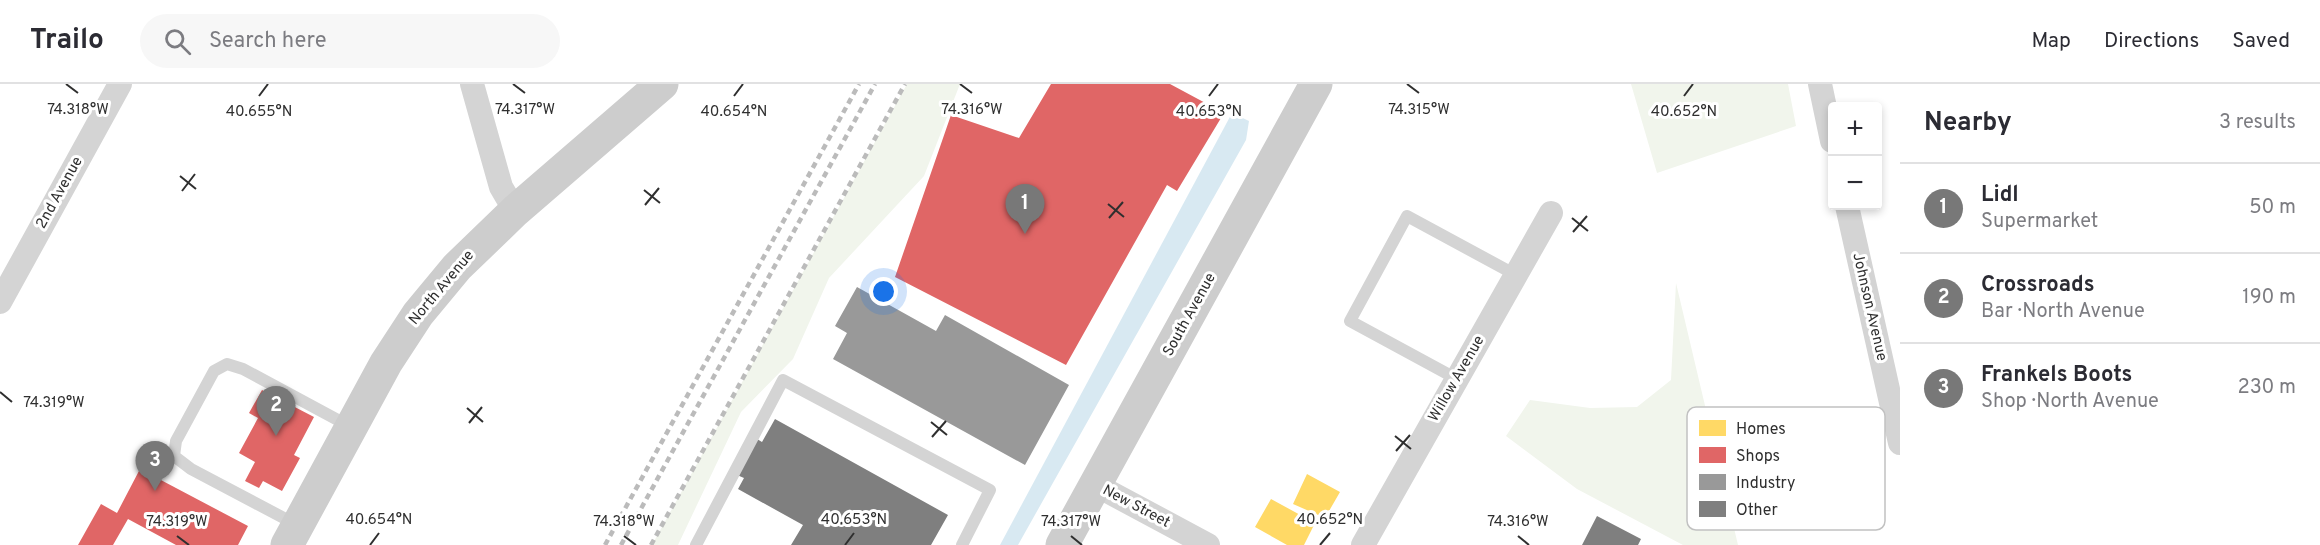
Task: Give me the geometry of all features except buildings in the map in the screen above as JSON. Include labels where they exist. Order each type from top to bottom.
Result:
[{"type":"main road","name":"North Avenue","points":[[293,535],[386,363],[418,314],[457,267],[515,210],[662,84]]},
{"type":"main road","name":"South Avenue","points":[[1062,545],[1316,84]]},
{"type":"street","name":"2nd Avenue","points":[[0,302],[120,84]]},
{"type":"street","points":[[472,84],[501,188],[515,210]]},
{"type":"street","points":[[1820,84],[1828,119]]},
{"type":"street","name":"Johnson Avenue","points":[[1848,210],[1900,443]]},
{"type":"street","name":"Willow Avenue","points":[[1363,545],[1551,213]]},
{"type":"street","name":"New Street","points":[[1096,485],[1208,545]]},
{"type":"lane","points":[[1457,379],[1350,321],[1407,216],[1516,275]]},
{"type":"lane","points":[[293,535],[174,456],[176,441],[214,371],[227,364],[243,369],[351,428]]},
{"type":"lane","points":[[696,545],[783,380],[990,490],[962,545]]},
{"type":"shaded area","points":[[907,84],[960,84],[924,176],[829,278],[793,359],[741,412],[678,545],[652,545]]},
{"type":"shaded area","points":[[1631,84],[1788,84],[1796,126],[1657,173]]},
{"type":"shaded area","points":[[1232,113],[1249,121],[1246,140],[1018,545],[1000,545]]},
{"type":"shaded area","points":[[1676,283],[1705,407],[1687,407],[1687,530],[1734,530],[1738,545],[1683,545],[1577,489],[1506,436],[1530,400],[1590,408],[1637,407],[1671,380]]},
{"type":"railway","points":[[605,545],[859,84]]},
{"type":"railway","points":[[621,545],[875,84]]},
{"type":"railway","points":[[651,545],[905,84]]},
{"type":"place","name":"Lidl","points":[[1025,234]]},
{"type":"place","name":"Crossroads","points":[[276,436]]},
{"type":"place","name":"Frankels Boots","points":[[155,491]]}]
